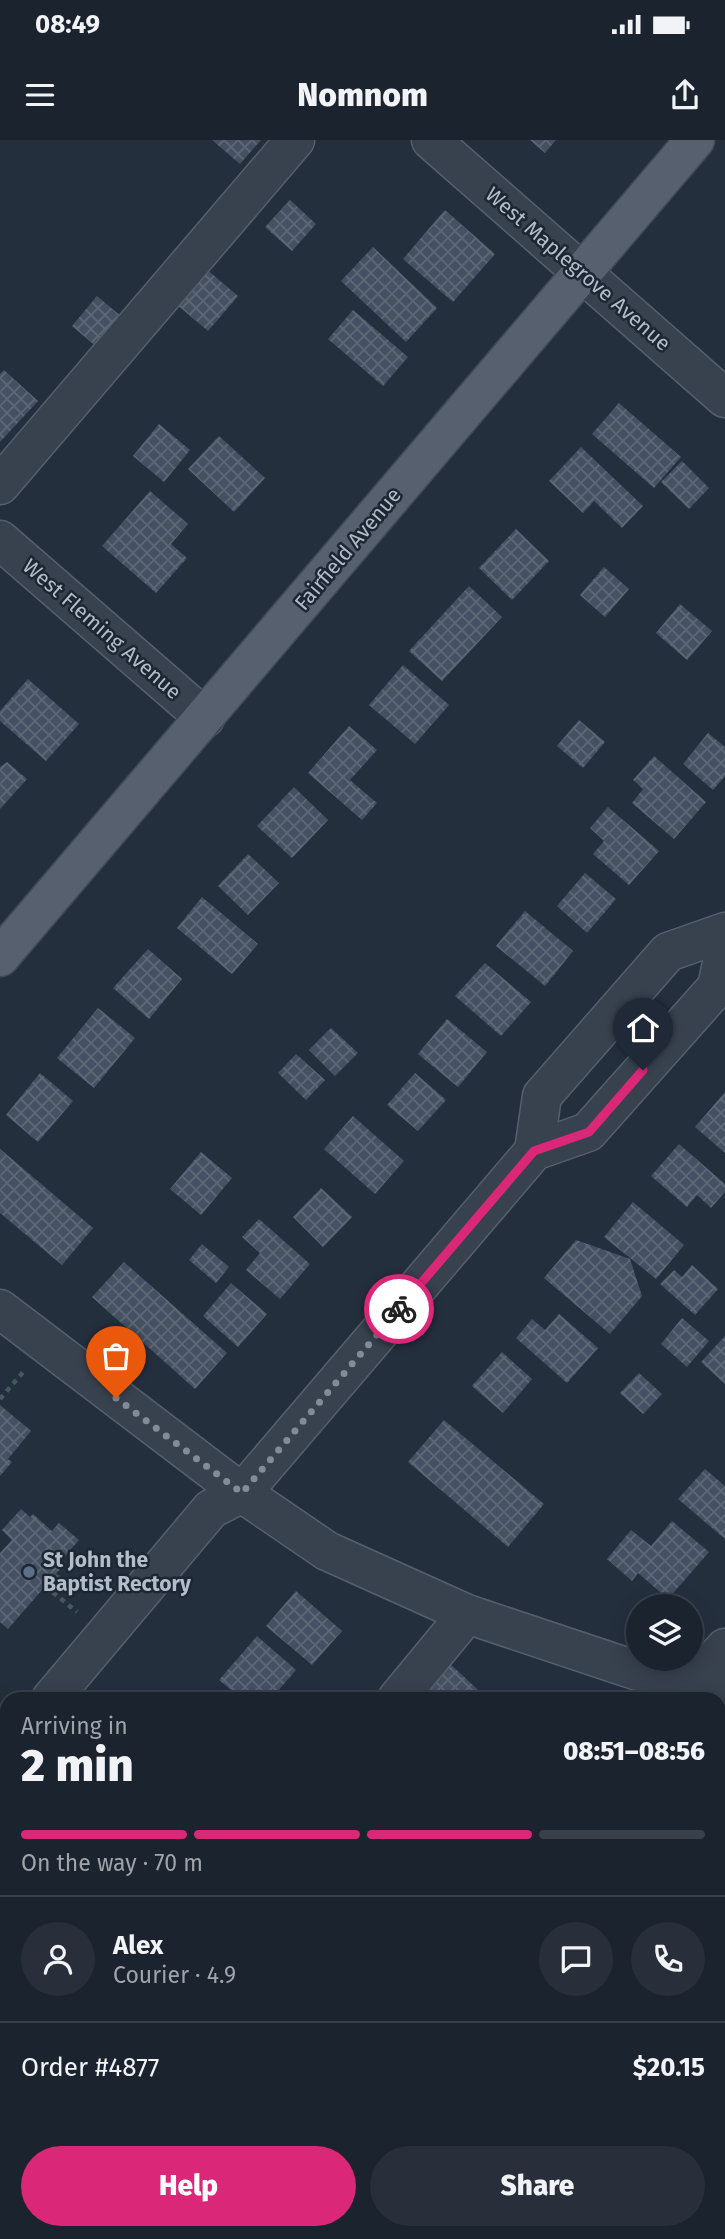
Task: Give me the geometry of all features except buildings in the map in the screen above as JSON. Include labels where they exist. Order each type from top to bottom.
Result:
[{"type":"main road","name":"Fairfield Avenue","points":[[0,957],[695,140]]},
{"type":"street","points":[[0,485],[295,140]]},
{"type":"street","name":"West Maplegrove Avenue","points":[[431,140],[725,398]]},
{"type":"street","name":"West Fleming Avenue","points":[[0,541],[205,718]]},
{"type":"street","points":[[534,1151],[542,1096],[668,952],[725,932]]},
{"type":"street","points":[[57,1692],[211,1509],[242,1493],[534,1151],[589,1132],[717,987],[725,949]]},
{"type":"street","points":[[0,1309],[242,1493],[327,1551],[467,1614],[692,1692]]},
{"type":"street","points":[[403,1692],[467,1614]]},
{"type":"street","points":[[699,1692],[725,1647]]},
{"type":"path","points":[[0,1399],[26,1369]]},
{"type":"way so far","points":[[116,1398],[242,1493],[399,1309]]},
{"type":"place","name":"St John the Baptist Rectory","points":[[29,1572]]},
{"type":"route","points":[[399,1309],[534,1151],[589,1132],[643,1070]]}]
